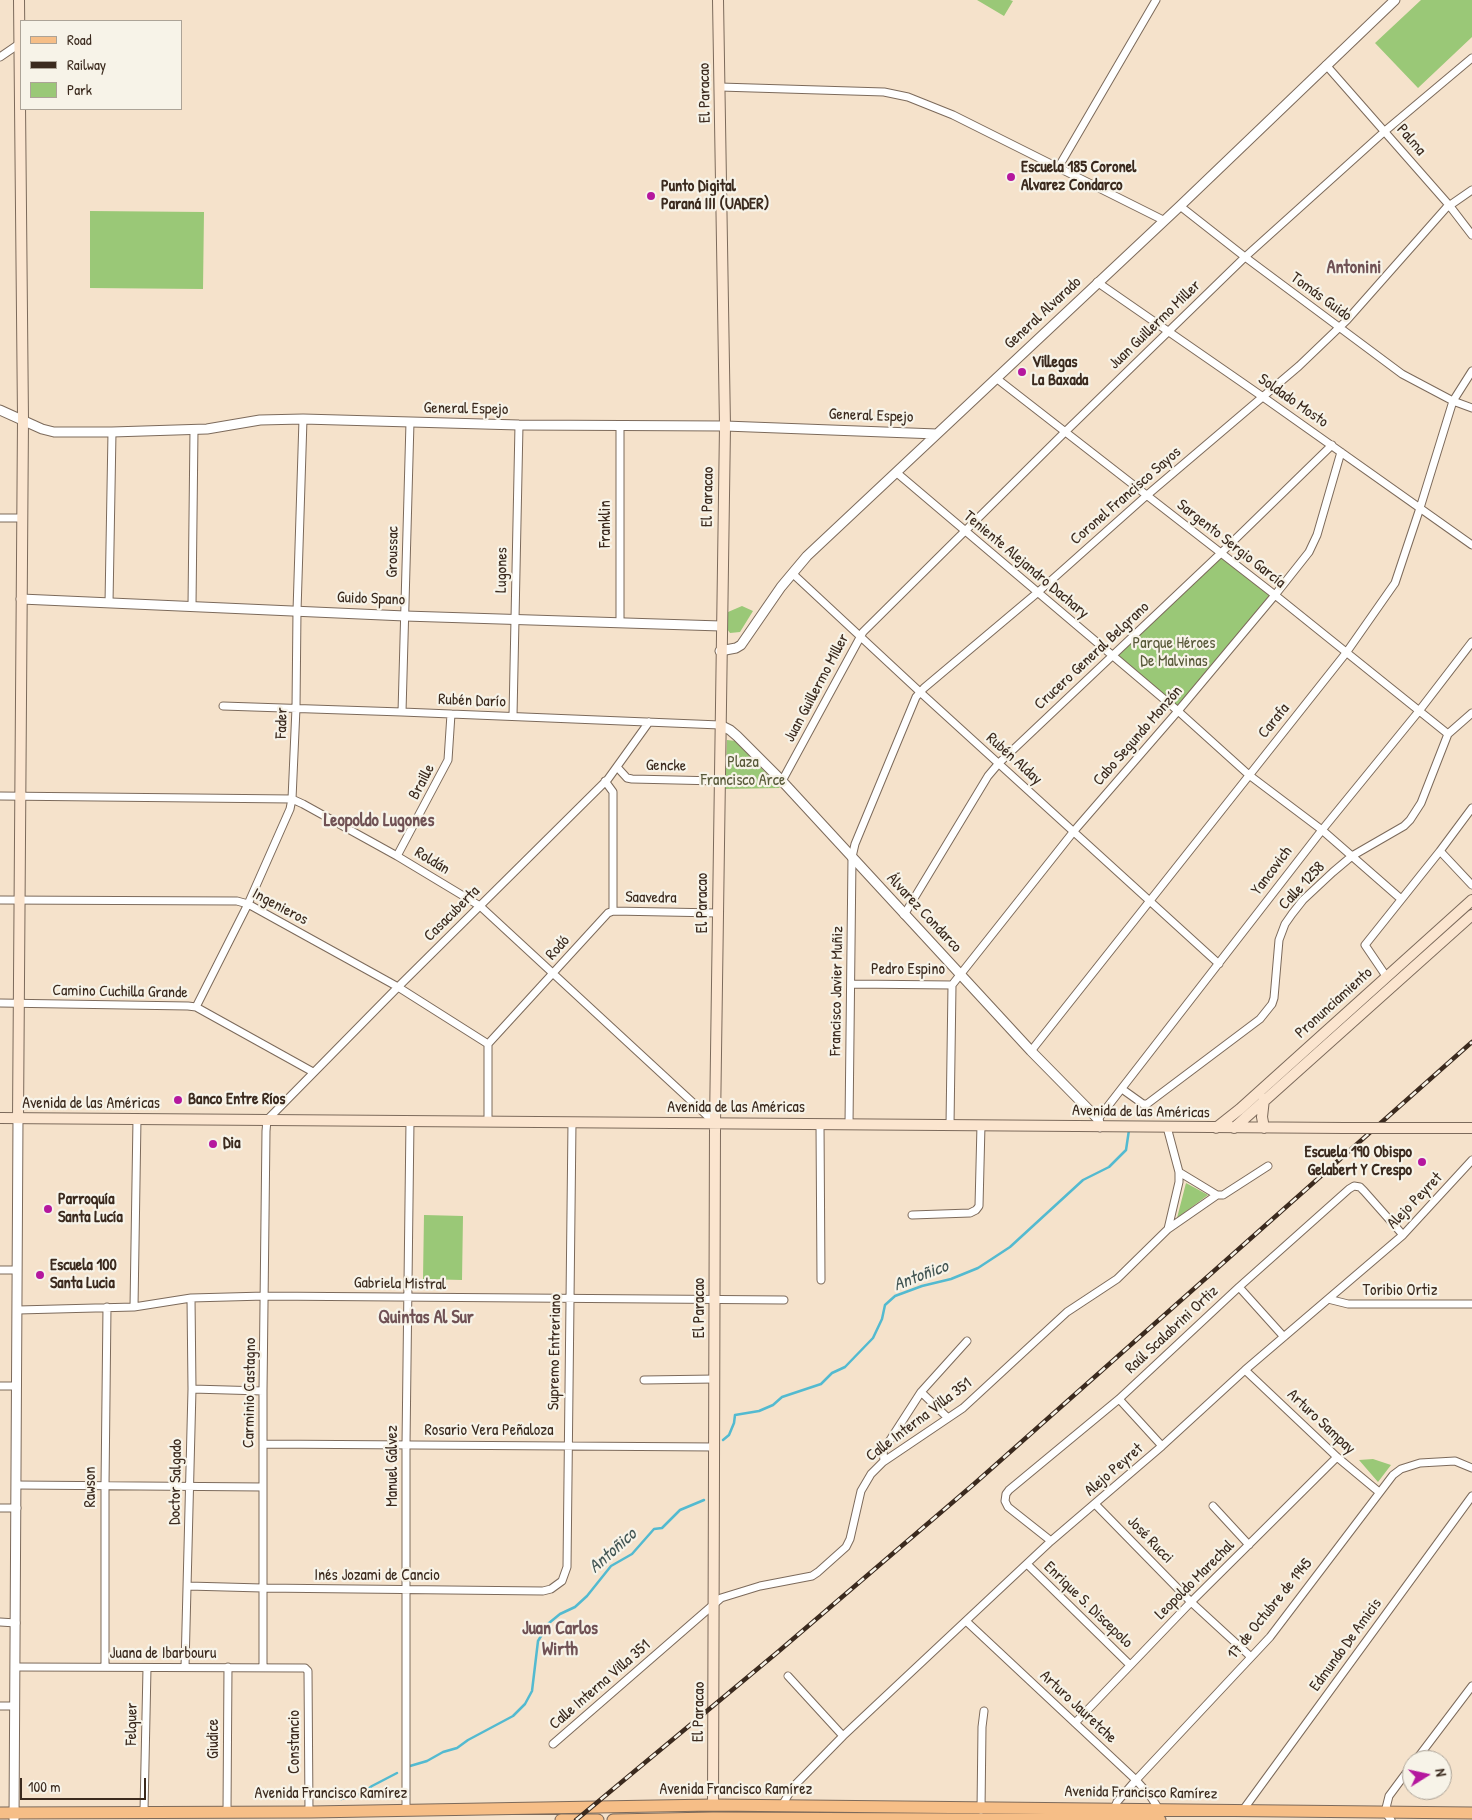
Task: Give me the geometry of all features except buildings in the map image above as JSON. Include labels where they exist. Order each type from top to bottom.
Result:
[{"type":"main road","points":[[18,1118],[21,901],[22,518],[19,0]]},
{"type":"main road","name":"El Paracao","points":[[713,1806],[715,1123],[720,651],[725,426],[718,0]]},
{"type":"main road","name":"Pronunciamiento","points":[[1216,1128],[1472,900]]},
{"type":"main road","name":"Pronunciamiento","points":[[1234,1128],[1472,915]]},
{"type":"main road","points":[[1264,1100],[1262,1117],[1264,1128]]},
{"type":"main road","name":"Avenida de las Américas","points":[[0,1118],[950,1125],[1099,1123],[1216,1128],[1472,1128]]},
{"type":"main road","name":"Avenida Francisco Ramírez","points":[[0,1813],[14,1816],[144,1811],[309,1812],[713,1806],[781,1807],[1075,1820],[1113,1814]]},
{"type":"main road","name":"Avenida Francisco Ramírez","points":[[613,1820],[1113,1814],[1160,1816],[1244,1810],[1388,1816],[1472,1813]]},
{"type":"main road","points":[[561,1820],[598,1820]]},
{"type":"street","points":[[1058,168],[1156,0]]},
{"type":"street","name":"General Alvarado","points":[[720,651],[736,648],[741,645],[792,573],[808,556],[1097,282],[1180,206],[1395,0]]},
{"type":"street","points":[[0,57],[19,44]]},
{"type":"street","name":"Juan Guillermo Miller","points":[[782,782],[860,636],[1064,432],[1245,257],[1385,130],[1472,58]]},
{"type":"street","name":"Palma","points":[[1326,65],[1385,130],[1472,235]]},
{"type":"street","points":[[720,87],[884,92],[916,99],[953,115],[1163,220]]},
{"type":"street","name":"Coronel Francisco Sayos","points":[[852,857],[855,844],[916,697],[920,692],[1263,397],[1340,327],[1449,205],[1472,190]]},
{"type":"street","name":"Tomás Guido","points":[[1180,206],[1402,374],[1453,401]]},
{"type":"street","name":"Soldado Mosto","points":[[1097,282],[1332,445],[1472,546]]},
{"type":"street","name":"Carafa","points":[[1031,1051],[1346,653],[1395,583],[1453,401],[1472,371]]},
{"type":"street","name":"Sargento Sergio García","points":[[996,378],[1275,595],[1448,734]]},
{"type":"street","points":[[1453,401],[1472,408]]},
{"type":"street","name":"General Espejo","points":[[0,410],[42,429],[54,432],[194,430],[260,420],[303,419],[519,425],[725,426],[937,434]]},
{"type":"street","name":"Fader","points":[[196,1007],[248,904],[290,809],[292,800],[303,419]]},
{"type":"street","name":"Groussac","points":[[402,712],[410,422]]},
{"type":"street","name":"Lugones","points":[[513,716],[519,425]]},
{"type":"street","name":"Franklin","points":[[620,425],[620,623]]},
{"type":"street","points":[[192,605],[194,430]]},
{"type":"street","points":[[109,603],[112,432]]},
{"type":"street","name":"Crucero General Belgrano","points":[[904,915],[988,776],[999,763],[1332,445]]},
{"type":"street","name":"Cabo Segundo Monzón","points":[[960,974],[1074,831],[1178,711],[1275,595],[1314,544],[1341,452]]},
{"type":"street","name":"Teniente Alejandro Dachary","points":[[897,473],[1178,711],[1249,775],[1322,830],[1401,899]]},
{"type":"street","points":[[0,518],[22,518]]},
{"type":"street","name":"Rubén Alday","points":[[792,573],[1219,964]]},
{"type":"street","name":"Guido Spano","points":[[21,599],[192,605],[405,616],[721,626]]},
{"type":"street","name":"Yancovich","points":[[1099,1123],[1122,1089],[1322,830],[1419,711],[1472,642]]},
{"type":"street","name":"Rubén Darío","points":[[223,706],[720,725]]},
{"type":"street","name":"Calle 1258","points":[[1122,1089],[1143,1104],[1147,1104],[1260,1020],[1272,1004],[1274,998],[1280,940],[1286,924],[1303,900],[1352,856],[1404,826],[1416,812],[1448,734],[1472,713]]},
{"type":"street","name":"Braille","points":[[397,856],[448,760],[451,714]]},
{"type":"street","name":"Casacuberta","points":[[267,1120],[605,781],[617,768],[649,722]]},
{"type":"street","name":"Álvarez Condarco","points":[[720,725],[737,736],[782,782],[1099,1123]]},
{"type":"street","name":"Gencke","points":[[617,768],[628,778],[632,779],[719,781]]},
{"type":"street","points":[[605,781],[613,792],[612,911]]},
{"type":"street","name":"Roldán","points":[[0,796],[292,800],[397,856],[480,906],[715,1123]]},
{"type":"street","points":[[1386,976],[1366,945],[1472,808]]},
{"type":"street","points":[[1440,851],[1472,885]]},
{"type":"street","name":"Francisco Javier Muñiz","points":[[850,1124],[852,857]]},
{"type":"street","name":"Ingenieros","points":[[0,900],[227,900],[248,904],[398,987],[488,1044]]},
{"type":"street","name":"Saavedra","points":[[612,911],[718,913]]},
{"type":"street","name":"Rodó","points":[[488,1044],[608,913],[612,911]]},
{"type":"street","name":"Pedro Espino","points":[[851,984],[952,985],[960,974]]},
{"type":"street","points":[[950,1125],[952,985]]},
{"type":"street","name":"Camino Cuchilla Grande","points":[[0,1003],[196,1007],[313,1072]]},
{"type":"street","points":[[488,1044],[488,1122]]},
{"type":"street","points":[[14,1816],[18,1118]]},
{"type":"street","points":[[134,1307],[137,1119]]},
{"type":"street","name":"Carminio Castagno","points":[[263,1667],[263,1391],[267,1120]]},
{"type":"street","name":"Manuel Gálvez","points":[[406,1810],[406,1445],[410,1121]]},
{"type":"street","name":"Supremo Entreriano","points":[[562,1581],[567,1567],[572,1122]]},
{"type":"street","points":[[820,1124],[821,1280]]},
{"type":"street","points":[[912,1215],[970,1213],[976,1210],[979,1206],[981,1125]]},
{"type":"street","points":[[1167,1127],[1179,1172],[1179,1182],[1168,1229]]},
{"type":"street","name":"Alejo Peyret","points":[[781,1807],[792,1787],[843,1736],[1051,1541],[1096,1504],[1245,1370],[1403,1234],[1472,1160]]},
{"type":"street","name":"Calle Interna Villa 351","points":[[553,1744],[721,1598],[760,1586],[812,1576],[818,1572],[846,1547],[852,1532],[861,1491],[870,1474],[884,1461],[963,1408],[1067,1312],[1117,1279],[1168,1229],[1217,1195],[1223,1195],[1268,1166]]},
{"type":"street","points":[[1179,1172],[1217,1195]]},
{"type":"street","name":"Raúl Scalabrini Ortiz","points":[[1051,1541],[1008,1507],[1005,1501],[1006,1494],[1119,1399],[1239,1286],[1349,1188],[1354,1186],[1360,1187],[1403,1234]]},
{"type":"street","points":[[0,1270],[18,1270]]},
{"type":"street","points":[[1239,1286],[1284,1337]]},
{"type":"street","name":"Gabriela Mistral","points":[[18,1310],[134,1307],[192,1298],[265,1296],[784,1300]]},
{"type":"street","name":"Doctor Salgado","points":[[185,1667],[192,1389],[192,1298]]},
{"type":"street","name":"Toribio Ortiz","points":[[1328,1299],[1348,1304],[1472,1304]]},
{"type":"street","name":"Rawson","points":[[105,1668],[105,1486],[108,1307]]},
{"type":"street","points":[[884,1461],[883,1450],[921,1392],[967,1341]]},
{"type":"street","name":"Arturo Sampay","points":[[1245,1370],[1337,1457],[1379,1492]]},
{"type":"street","points":[[644,1380],[715,1379]]},
{"type":"street","points":[[0,1386],[17,1386]]},
{"type":"street","points":[[192,1389],[263,1391]]},
{"type":"street","points":[[921,1392],[948,1418]]},
{"type":"street","points":[[1119,1399],[1162,1446]]},
{"type":"street","name":"Rosario Vera Peñaloza","points":[[263,1444],[715,1447]]},
{"type":"street","name":"Leopoldo Marechal","points":[[1075,1723],[1191,1602],[1337,1457]]},
{"type":"street","name":"17 de Octubre de 1945","points":[[1113,1814],[1117,1802],[1136,1780],[1270,1637],[1393,1475],[1401,1469],[1420,1462],[1455,1461],[1472,1468]]},
{"type":"street","points":[[17,1485],[263,1487]]},
{"type":"street","name":"Edmundo De Amicis","points":[[1244,1810],[1472,1496]]},
{"type":"street","name":"José Rucci","points":[[1096,1504],[1191,1602],[1251,1657]]},
{"type":"street","points":[[1213,1506],[1249,1545]]},
{"type":"street","points":[[0,1508],[17,1508]]},
{"type":"street","name":"Enrique S. Discepolo","points":[[1027,1564],[1130,1665]]},
{"type":"street","name":"Inés Jozami de Cancio","points":[[188,1586],[543,1591],[551,1590],[562,1581]]},
{"type":"street","name":"Arturo Jauretche","points":[[966,1621],[1136,1780],[1151,1797],[1160,1816]]},
{"type":"street","points":[[0,1622],[16,1623]]},
{"type":"street","name":"Juana de Ibarbouru","points":[[16,1666],[105,1668],[263,1667],[305,1668],[308,1671]]},
{"type":"street","name":"Giudice","points":[[227,1811],[228,1667]]},
{"type":"street","name":"Felquer","points":[[144,1811],[147,1668]]},
{"type":"street","name":"Constancio","points":[[308,1671],[309,1812]]},
{"type":"street","points":[[788,1676],[843,1736]]},
{"type":"street","points":[[1424,1750],[1472,1686]]},
{"type":"street","points":[[0,1706],[16,1706]]},
{"type":"street","points":[[981,1816],[982,1727],[984,1711]]},
{"type":"street","points":[[1388,1816],[1389,1796],[1402,1778]]},
{"type":"street","points":[[713,1806],[713,1819]]},
{"type":"green space","points":[[977,0],[1010,0],[1013,1],[1004,16]]},
{"type":"green space","points":[[1421,0],[1472,0],[1472,37],[1418,88],[1375,43]]},
{"type":"green space","points":[[90,211],[204,212],[203,289],[90,288]]},
{"type":"green space","name":"Parque Héroes De Malvinas","points":[[1221,553],[1275,595],[1178,711],[1112,656]]},
{"type":"green space","points":[[742,606],[753,611],[740,632],[730,633],[727,629],[728,612]]},
{"type":"green space","name":"Plaza Francisco Arce","points":[[727,740],[736,741],[780,788],[725,789]]},
{"type":"green space","points":[[1186,1183],[1208,1195],[1177,1218]]},
{"type":"green space","points":[[424,1215],[463,1216],[462,1280],[423,1279]]},
{"type":"green space","points":[[1373,1459],[1391,1465],[1378,1482],[1359,1460]]},
{"type":"waterway","name":"Antoñico","points":[[723,1440],[729,1435],[735,1415],[759,1411],[773,1405],[782,1397],[821,1384],[832,1373],[845,1367],[873,1338],[882,1319],[885,1305],[895,1296],[922,1286],[951,1279],[978,1268],[1010,1247],[1083,1180],[1109,1167],[1126,1150],[1129,1130]]},
{"type":"waterway","name":"Antoñico","points":[[410,1766],[457,1748],[513,1716],[525,1704],[532,1691],[538,1641],[549,1623],[560,1614],[575,1607],[587,1596],[611,1566],[632,1554],[654,1529],[662,1528],[680,1510],[704,1500]]},
{"type":"waterway","name":"Antoñico","points":[[341,1799],[363,1793],[397,1773]]},
{"type":"railway","points":[[576,1820],[779,1651],[974,1484],[1472,1042]]},
{"type":"place","name":"Escuela 185 Coronel Alvarez Condarco","points":[[1011,177]]},
{"type":"place","name":"Punto Digital Paraná III (UADER)","points":[[651,196]]},
{"type":"place","name":"Villegas La Baxada","points":[[1022,372]]},
{"type":"place","name":"Banco Entre Ríos","points":[[178,1100]]},
{"type":"place","name":"Dia","points":[[213,1144]]},
{"type":"place","name":"Escuela 190 Obispo Gelabert Y Crespo","points":[[1422,1162]]},
{"type":"place","name":"Parroquía Santa Lucía","points":[[48,1209]]},
{"type":"place","name":"Escuela 100 Santa Lucia","points":[[40,1275]]},
{"type":"district","name":"Antonini","points":[[1354,268]]},
{"type":"district","name":"Leopoldo Lugones","points":[[379,821]]},
{"type":"district","name":"Quintas Al Sur","points":[[426,1318]]},
{"type":"district","name":"Juan Carlos Wirth","points":[[560,1639]]}]
